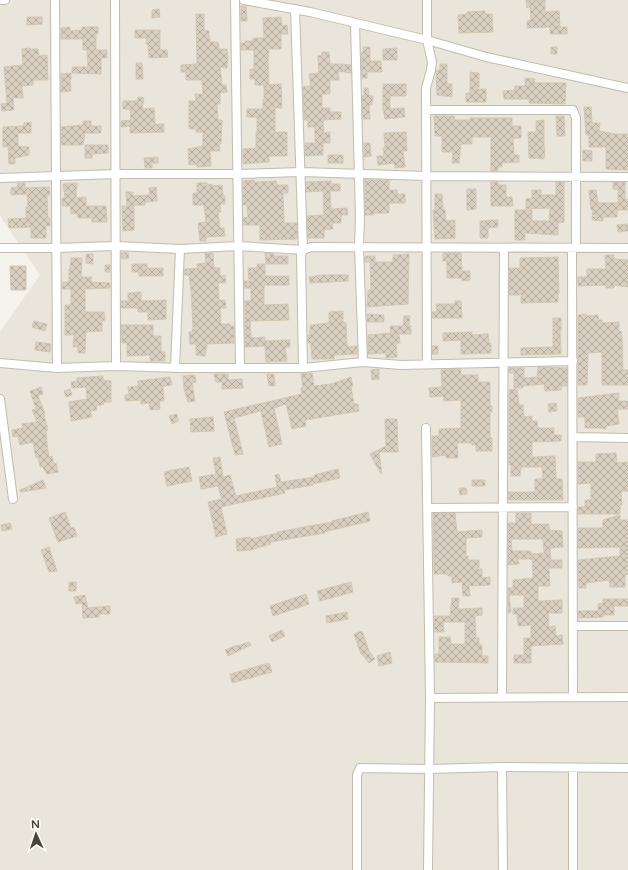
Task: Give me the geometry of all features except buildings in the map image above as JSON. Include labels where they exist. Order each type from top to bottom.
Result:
[{"type":"street","points":[[0,0],[5,0]]},
{"type":"street","points":[[55,0],[57,368]]},
{"type":"street","points":[[115,0],[116,366]]},
{"type":"street","points":[[235,0],[240,368]]},
{"type":"street","points":[[244,0],[355,23],[427,40],[486,57],[628,88]]},
{"type":"street","points":[[427,0],[427,40],[432,62],[426,88],[427,364]]},
{"type":"street","points":[[296,10],[303,250],[301,255],[303,368]]},
{"type":"street","points":[[355,23],[360,217],[359,246],[363,362]]},
{"type":"street","points":[[427,110],[573,110],[576,118],[577,177],[574,248],[573,361],[573,696]]},
{"type":"street","points":[[0,178],[116,174],[237,174],[301,172],[359,175],[628,177]]},
{"type":"street","points":[[0,248],[116,246],[180,250],[238,246],[303,250],[311,247],[359,246],[628,248]]},
{"type":"street","points":[[502,698],[502,363],[504,248]]},
{"type":"street","points":[[175,368],[180,250]]},
{"type":"street","points":[[0,363],[57,368],[116,366],[175,368],[303,368],[363,362],[402,365],[573,361]]},
{"type":"street","points":[[0,399],[13,499]]},
{"type":"street","points":[[426,428],[430,698],[428,870]]},
{"type":"street","points":[[573,437],[628,438]]},
{"type":"street","points":[[427,508],[573,508]]},
{"type":"street","points":[[573,626],[628,626]]},
{"type":"street","points":[[430,698],[573,696],[628,697]]},
{"type":"street","points":[[502,767],[503,870]]},
{"type":"street","points":[[356,870],[357,774],[360,768],[628,768]]},
{"type":"street","points":[[573,768],[573,870]]},
{"type":"shaded area","points":[[0,0],[628,0],[628,870],[0,870],[0,332],[40,275],[0,216]]}]
